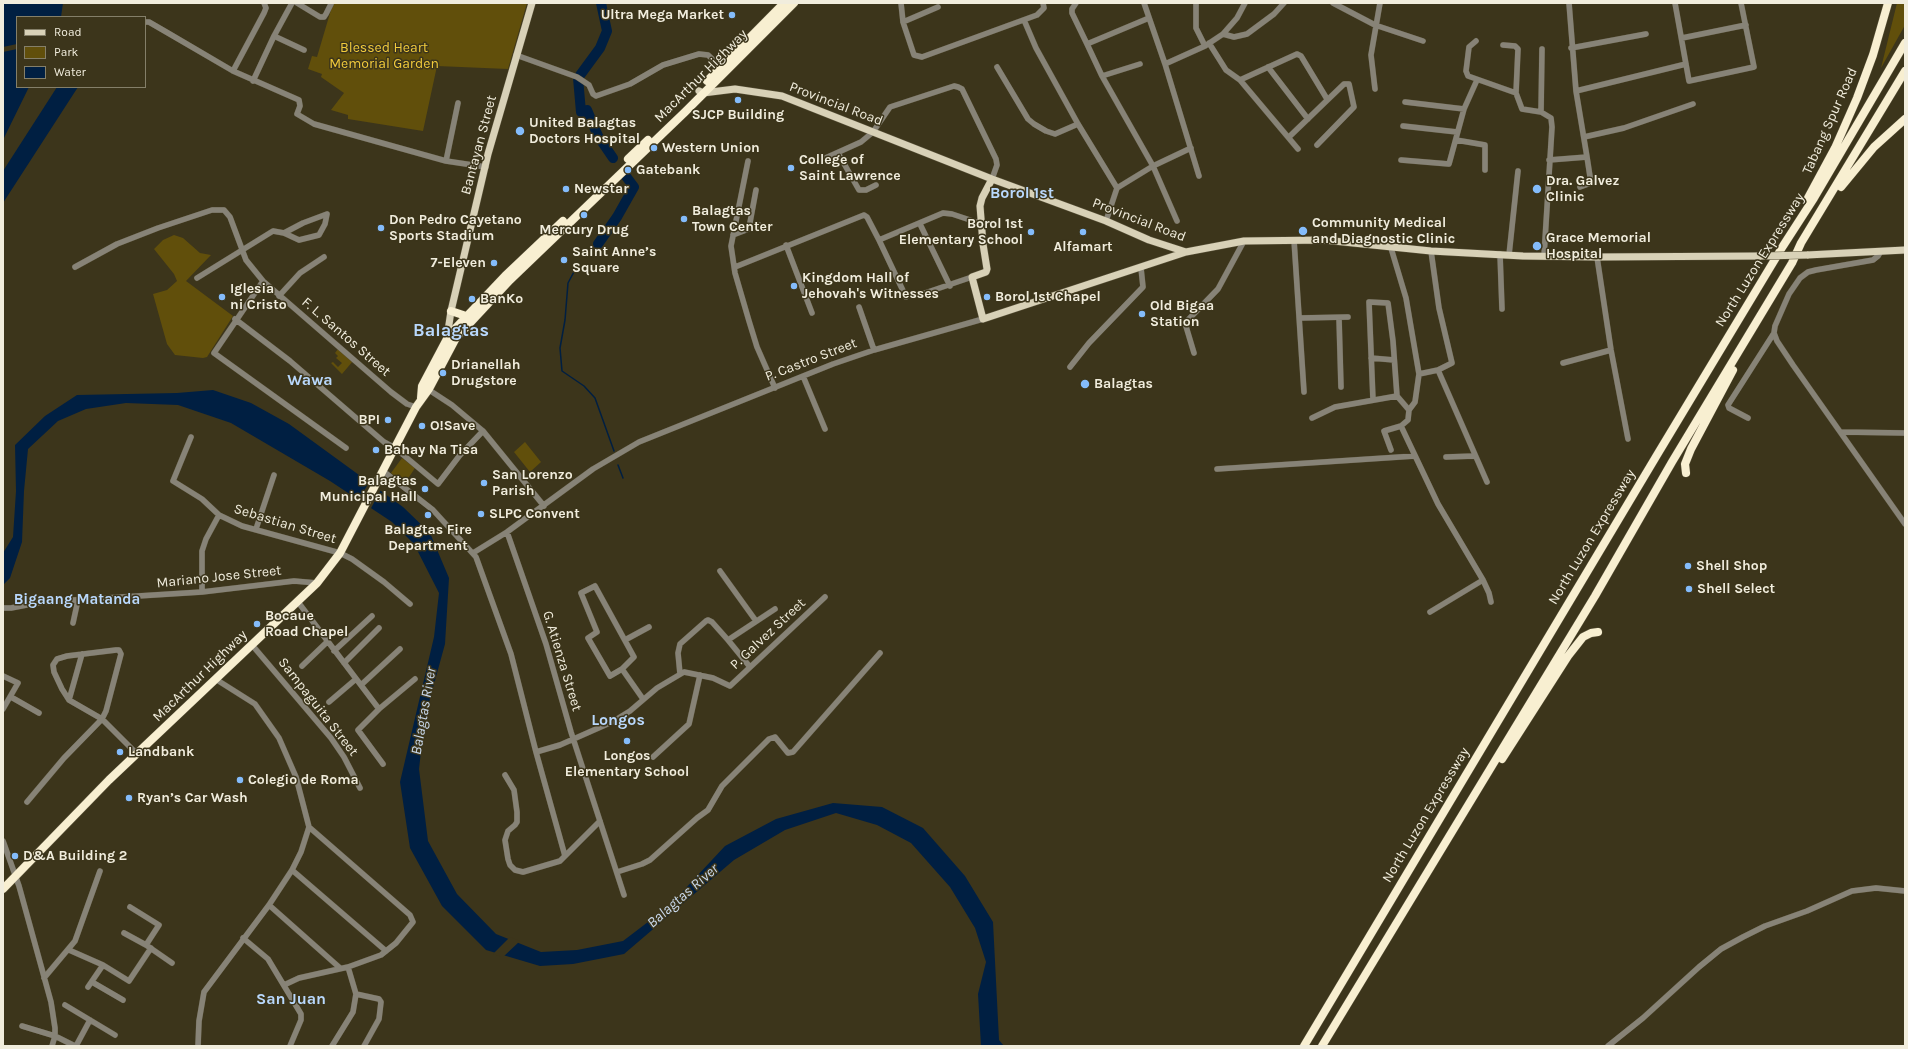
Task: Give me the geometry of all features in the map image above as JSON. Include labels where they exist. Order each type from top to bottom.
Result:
[{"type":"highway","name":"MacArthur Highway","points":[[452,337],[701,92],[784,3]]},
{"type":"highway","name":"MacArthur Highway","points":[[723,69],[794,3]]},
{"type":"highway","name":"Tabang Spur Road","points":[[1783,246],[1834,148],[1856,98],[1873,55],[1888,3]]},
{"type":"highway","name":"North Luzon Expressway","points":[[1304,1046],[1783,246],[1814,198],[1905,43]]},
{"type":"highway","name":"North Luzon Expressway","points":[[1322,1046],[1595,596],[1672,462],[1792,263],[1801,243],[1905,71]]},
{"type":"highway","points":[[1792,263],[1846,179],[1874,147],[1905,119]]},
{"type":"highway","name":"MacArthur Highway","points":[[3,889],[137,754],[217,680],[317,583],[340,553],[452,337],[466,316],[505,276],[619,171]]},
{"type":"highway","points":[[1686,473],[1685,464],[1696,437],[1721,394],[1768,303]]},
{"type":"highway","points":[[451,311],[466,316]]},
{"type":"highway","points":[[1482,782],[1509,749],[1577,645],[1583,638],[1591,633],[1598,632]]},
{"type":"main road","name":"Bantayan Street","points":[[452,337],[448,331],[451,311],[488,154],[532,3]]},
{"type":"main road","name":"Provincial Road","points":[[701,92],[735,89],[782,96],[992,179],[1106,221],[1149,240],[1186,252],[1244,241],[1294,240],[1347,241],[1391,248],[1431,251],[1597,257],[1807,255],[1905,250]]},
{"type":"main road","points":[[983,319],[972,277],[987,269],[980,206],[982,198],[992,179]]},
{"type":"main road","name":"P. Castro Street","points":[[983,319],[1186,252]]},
{"type":"street","points":[[234,71],[264,13],[266,5],[264,3]]},
{"type":"street","points":[[253,81],[274,36],[292,3]]},
{"type":"street","points":[[297,3],[320,17],[326,14],[331,4]]},
{"type":"street","points":[[900,3],[903,22],[914,55],[922,57],[1042,12],[1044,8],[1043,3]]},
{"type":"street","points":[[1076,3],[1072,9],[1072,13],[1102,76],[1154,166],[1177,221]]},
{"type":"street","points":[[1144,3],[1165,64],[1199,176]]},
{"type":"street","points":[[1196,3],[1196,28],[1207,45],[1226,70],[1240,80],[1298,149]]},
{"type":"street","points":[[1165,64],[1207,45],[1223,34],[1237,18],[1245,3]]},
{"type":"street","points":[[1223,34],[1234,37],[1247,34],[1274,14],[1284,3]]},
{"type":"street","points":[[1333,3],[1375,25],[1423,41]]},
{"type":"street","points":[[1375,88],[1371,55],[1380,3]]},
{"type":"street","points":[[1569,3],[1571,48],[1576,91],[1591,183],[1580,187]]},
{"type":"street","points":[[1675,3],[1689,81],[1754,67],[1741,3]]},
{"type":"street","points":[[903,22],[938,8]]},
{"type":"street","points":[[1087,44],[1149,18]]},
{"type":"street","points":[[1024,20],[1036,48],[1078,124],[1117,188]]},
{"type":"street","points":[[146,22],[149,22],[253,81],[298,100],[300,106],[297,114],[314,124],[446,161],[486,167]]},
{"type":"street","points":[[1682,38],[1746,25]]},
{"type":"street","points":[[1571,48],[1646,34]]},
{"type":"street","points":[[274,36],[304,50]]},
{"type":"street","points":[[1476,41],[1469,47],[1466,71],[1468,76],[1516,93]]},
{"type":"street","points":[[1503,45],[1515,46],[1518,49],[1516,93],[1522,109],[1541,112],[1551,118],[1552,127],[1544,256]]},
{"type":"street","points":[[1541,112],[1542,49]]},
{"type":"street","points":[[516,55],[577,77],[585,82],[596,96],[630,84],[663,65],[699,54],[708,55],[723,69]]},
{"type":"street","points":[[1240,80],[1297,54],[1301,56],[1327,99]]},
{"type":"street","points":[[1102,76],[1140,64]]},
{"type":"street","points":[[1576,91],[1686,64]]},
{"type":"street","points":[[996,67],[1028,119],[1034,124],[1055,134],[1078,124]]},
{"type":"street","points":[[1268,67],[1308,119]]},
{"type":"street","points":[[1401,160],[1449,164],[1464,109],[1477,80]]},
{"type":"street","points":[[1289,137],[1327,99],[1344,84],[1349,84],[1354,107],[1317,145]]},
{"type":"street","points":[[821,160],[861,142],[873,132],[890,107],[954,86],[962,89],[996,159],[997,165],[992,179]]},
{"type":"street","points":[[1405,102],[1464,109]]},
{"type":"street","points":[[446,161],[458,103]]},
{"type":"street","points":[[1584,137],[1624,128],[1693,104]]},
{"type":"street","points":[[1403,126],[1457,132]]},
{"type":"street","points":[[1456,140],[1482,143],[1485,145],[1485,170]]},
{"type":"street","points":[[1106,221],[1117,188],[1154,166],[1191,148]]},
{"type":"street","points":[[838,153],[859,190],[866,190],[876,185]]},
{"type":"street","points":[[1549,160],[1587,157]]},
{"type":"street","points":[[748,161],[730,246],[757,347],[775,388]]},
{"type":"street","points":[[1509,255],[1518,171]]},
{"type":"street","points":[[749,228],[756,190]]},
{"type":"street","name":"F. L. Santos Street","points":[[75,267],[125,241],[158,228],[219,209],[227,212],[246,260],[262,281],[391,392],[407,404],[416,407]]},
{"type":"street","points":[[879,240],[943,213],[982,224]]},
{"type":"street","points":[[196,278],[269,232],[276,231],[284,233],[299,240],[319,235],[325,224],[327,214],[284,233]]},
{"type":"street","points":[[735,267],[861,215],[867,217],[906,297]]},
{"type":"street","points":[[920,224],[950,286]]},
{"type":"street","points":[[733,235],[759,225]]},
{"type":"street","points":[[1294,240],[1304,392]]},
{"type":"street","points":[[1194,353],[1185,323],[1218,289],[1244,241]]},
{"type":"street","points":[[786,245],[812,313]]},
{"type":"street","points":[[1391,248],[1406,298],[1419,374],[1416,402],[1410,410],[1408,420],[1402,426],[1384,431],[1391,450]]},
{"type":"street","points":[[1419,374],[1438,370],[1452,363],[1439,308],[1431,251]]},
{"type":"street","points":[[1748,418],[1729,408],[1728,405],[1774,333],[1777,320],[1789,294],[1800,278],[1808,272],[1816,270],[1873,260],[1881,251]]},
{"type":"street","points":[[1500,254],[1502,310]]},
{"type":"street","points":[[279,296],[300,273],[324,257]]},
{"type":"street","points":[[1597,257],[1611,350],[1628,439]]},
{"type":"street","points":[[1070,367],[1089,343],[1143,287],[1141,268]]},
{"type":"street","points":[[922,294],[950,286],[972,277]]},
{"type":"street","points":[[262,281],[214,351],[215,356],[346,448]]},
{"type":"street","points":[[1373,400],[1369,302],[1388,303],[1397,396],[1410,410]]},
{"type":"street","points":[[859,307],[874,350]]},
{"type":"street","points":[[1300,318],[1348,317]]},
{"type":"street","points":[[1339,318],[1340,387]]},
{"type":"street","points":[[236,319],[290,361],[384,442],[395,448],[438,484],[460,455],[483,431]]},
{"type":"street","name":"P. Castro Street","points":[[473,553],[507,532],[593,469],[639,442],[698,416],[874,350],[983,319]]},
{"type":"street","points":[[1774,333],[1777,341],[1793,365],[1842,432],[1905,524]]},
{"type":"street","points":[[1563,363],[1611,350]]},
{"type":"street","points":[[1371,358],[1394,360]]},
{"type":"street","points":[[1438,370],[1487,482]]},
{"type":"street","points":[[803,376],[825,429]]},
{"type":"street","points":[[426,388],[452,405],[483,431],[544,506]]},
{"type":"street","points":[[1312,418],[1335,407],[1397,396]]},
{"type":"street","points":[[1402,426],[1414,456],[1438,504],[1483,580],[1491,602]]},
{"type":"street","points":[[1842,432],[1905,433]]},
{"type":"street","name":"Sebastian Street","points":[[191,437],[173,481],[202,500],[219,515],[242,526],[340,553],[352,559],[384,582],[410,604]]},
{"type":"street","points":[[1217,469],[1414,456]]},
{"type":"street","points":[[1446,457],[1475,456]]},
{"type":"street","points":[[382,474],[433,510],[473,553],[510,649],[536,752],[565,856]]},
{"type":"street","points":[[256,529],[274,475]]},
{"type":"street","points":[[202,592],[202,551],[206,539],[219,515]]},
{"type":"street","name":"G. Atienza Street","points":[[507,532],[546,644],[574,739],[624,895]]},
{"type":"street","points":[[720,571],[756,621]]},
{"type":"street","points":[[1430,612],[1483,580]]},
{"type":"street","name":"Mariano Jose Street","points":[[3,608],[11,608],[42,602],[202,592],[294,581],[317,583]]},
{"type":"street","points":[[595,586],[625,640],[634,657],[622,669],[610,676],[588,638],[597,632],[581,593],[595,586]]},
{"type":"street","name":"P. Galvez Street","points":[[680,674],[687,672],[700,675],[712,678],[730,686],[825,597]]},
{"type":"street","points":[[73,623],[78,600]]},
{"type":"street","points":[[298,602],[379,709]]},
{"type":"street","points":[[728,640],[775,609]]},
{"type":"street","points":[[334,651],[372,616]]},
{"type":"street","points":[[536,752],[574,739],[579,735],[616,719],[630,711],[657,688],[680,674],[678,653],[680,644],[708,620],[712,622],[750,667]]},
{"type":"street","points":[[625,640],[649,627]]},
{"type":"street","points":[[344,663],[379,628]]},
{"type":"street","points":[[302,666],[327,642]]},
{"type":"street","name":"Sampaguita Street","points":[[252,645],[331,738],[347,762],[360,788]]},
{"type":"street","points":[[361,685],[400,649]]},
{"type":"street","points":[[28,802],[69,752],[102,719],[106,712],[121,651],[116,650],[82,654],[57,659],[53,665],[56,678],[69,700],[102,719],[137,754]]},
{"type":"street","points":[[617,872],[650,860],[708,810],[722,786],[769,739],[775,737],[788,753],[793,752],[880,653]]},
{"type":"street","points":[[69,700],[82,654]]},
{"type":"street","points":[[622,669],[644,699]]},
{"type":"street","points":[[653,757],[689,724],[700,675]]},
{"type":"street","points":[[3,676],[18,683],[3,709]]},
{"type":"street","points":[[329,702],[356,679]]},
{"type":"street","points":[[198,1046],[199,1020],[204,992],[243,938],[269,906],[292,870],[301,852],[309,827],[296,776],[279,738],[255,704],[217,680]]},
{"type":"street","points":[[383,764],[358,730],[379,709],[415,680]]},
{"type":"street","points":[[11,697],[39,713]]},
{"type":"street","points":[[505,775],[514,790],[517,812],[515,826],[505,835],[510,865],[515,870],[523,872],[555,864],[600,821]]},
{"type":"street","points":[[284,984],[299,978],[368,961],[386,951],[412,925],[413,922],[412,916],[309,827]]},
{"type":"street","points":[[3,841],[16,877],[54,1014],[56,1036],[52,1046]]},
{"type":"street","points":[[292,870],[386,951]]},
{"type":"street","points":[[44,978],[69,950],[79,932],[100,871]]},
{"type":"street","points":[[1608,1046],[1643,1018],[1721,949],[1742,937],[1765,926],[1807,911],[1852,891],[1876,888],[1905,891]]},
{"type":"street","points":[[269,906],[340,968]]},
{"type":"street","points":[[69,950],[103,965],[129,980],[159,925],[130,907]]},
{"type":"street","points":[[124,933],[148,946],[172,963]]},
{"type":"street","points":[[243,938],[268,959],[301,1014],[301,1020],[290,1046]]},
{"type":"street","points":[[103,965],[90,984],[123,1000]]},
{"type":"street","points":[[332,1046],[353,1012],[356,994],[348,967]]},
{"type":"street","points":[[356,994],[379,999],[382,1002],[379,1019],[364,1046]]},
{"type":"street","points":[[65,1005],[115,1035]]},
{"type":"street","points":[[22,1026],[56,1036],[75,1046],[90,1020]]},
{"type":"green space","name":"Blessed Heart Memorial Garden","points":[[333,3],[527,3],[508,69],[437,66],[423,131],[348,119],[348,115],[331,110],[344,93],[321,77],[322,74],[308,69],[312,56],[317,57]]},
{"type":"green space","points":[[1897,3],[1905,3],[1905,25],[1881,68]]},
{"type":"green space","points":[[174,235],[183,238],[200,253],[211,255],[186,281],[233,316],[207,357],[203,358],[175,355],[167,344],[153,294],[167,290],[177,281],[174,274],[154,249],[163,240]]},
{"type":"green space","points":[[338,349],[353,361],[342,374],[331,363],[333,362],[338,367],[342,363],[336,358],[338,356],[335,353]]},
{"type":"green space","points":[[525,442],[541,462],[530,472],[514,452]]},
{"type":"green space","points":[[402,458],[415,468],[405,483],[391,473]]},
{"type":"water","points":[[3,3],[63,3],[61,16],[16,16],[16,44],[3,47]]},
{"type":"water","points":[[16,49],[16,88],[29,88],[3,140],[3,52]]},
{"type":"water","points":[[56,88],[77,88],[3,203],[3,171]]},
{"type":"water","name":"Balagtas River","points":[[213,390],[251,403],[289,424],[403,507],[430,533],[449,578],[445,644],[425,717],[419,769],[428,841],[457,894],[496,934],[541,952],[577,950],[623,941],[669,906],[725,846],[776,819],[833,803],[882,807],[923,828],[965,876],[993,922],[999,1040],[1004,1046],[981,1046],[978,994],[986,962],[975,928],[950,887],[911,843],[877,825],[836,813],[785,830],[734,860],[624,954],[573,964],[540,966],[486,950],[442,906],[410,848],[400,782],[434,637],[439,593],[414,544],[392,522],[330,481],[231,423],[178,405],[126,403],[86,409],[58,421],[28,449],[24,491],[22,542],[10,578],[3,585],[3,553],[13,537],[16,491],[15,445],[45,416],[77,395],[177,393]]},
{"type":"pier","points":[[370,480],[382,488],[370,510],[358,502]]},
{"type":"pier","points":[[510,937],[520,941],[503,957],[493,954]]},
{"type":"waterway","points":[[601,3],[607,31],[600,48],[578,78],[581,112],[587,110],[598,136],[613,158]]},
{"type":"waterway","points":[[598,244],[617,217],[634,187],[625,175]]},
{"type":"waterway","points":[[576,268],[568,283],[565,320],[560,348],[562,371],[584,386],[595,398],[614,451]]},
{"type":"waterway","points":[[618,465],[623,478]]},
{"type":"place","name":"Ultra Mega Market","points":[[732,15]]},
{"type":"place","name":"SJCP Building","points":[[738,100]]},
{"type":"place","name":"United Balagtas Doctors Hospital","points":[[520,131]]},
{"type":"place","name":"Western Union","points":[[654,148]]},
{"type":"place","name":"College of Saint Lawrence","points":[[791,168]]},
{"type":"place","name":"Gatebank","points":[[628,170]]},
{"type":"place","name":"Newstar","points":[[566,189]]},
{"type":"place","name":"Dra. Galvez Clinic","points":[[1537,189]]},
{"type":"place","name":"Mercury Drug","points":[[584,215]]},
{"type":"place","name":"Balagtas Town Center","points":[[684,219]]},
{"type":"place","name":"Don Pedro Cayetano Sports Stadium","points":[[381,228]]},
{"type":"place","name":"Community Medical and Diagnostic Clinic","points":[[1303,231]]},
{"type":"place","name":"Borol 1st Elementary School","points":[[1031,232]]},
{"type":"place","name":"Alfamart","points":[[1083,232]]},
{"type":"place","name":"Grace Memorial Hospital","points":[[1537,246]]},
{"type":"place","name":"Saint Anne’s Square","points":[[564,260]]},
{"type":"place","name":"7-Eleven","points":[[494,263]]},
{"type":"place","name":"Kingdom Hall of Jehovah's Witnesses","points":[[794,286]]},
{"type":"place","name":"Iglesia ni Cristo","points":[[222,297]]},
{"type":"place","name":"Borol 1st Chapel","points":[[987,297]]},
{"type":"place","name":"BanKo","points":[[472,299]]},
{"type":"place","name":"Old Bigaa Station","points":[[1142,314]]},
{"type":"place","name":"Drianellah Drugstore","points":[[443,373]]},
{"type":"place","name":"Balagtas","points":[[1085,384]]},
{"type":"place","name":"BPI","points":[[388,420]]},
{"type":"place","name":"O!Save","points":[[422,426]]},
{"type":"place","name":"Bahay Na Tisa","points":[[376,450]]},
{"type":"place","name":"San Lorenzo Parish","points":[[484,483]]},
{"type":"place","name":"Balagtas Municipal Hall","points":[[425,489]]},
{"type":"place","name":"SLPC Convent","points":[[481,514]]},
{"type":"place","name":"Balagtas Fire Department","points":[[428,515]]},
{"type":"place","name":"Shell Shop","points":[[1688,566]]},
{"type":"place","name":"Shell Select","points":[[1689,589]]},
{"type":"place","name":"Bocaue Road Chapel","points":[[257,624]]},
{"type":"place","name":"Longos Elementary School","points":[[627,741]]},
{"type":"place","name":"Landbank","points":[[120,752]]},
{"type":"place","name":"Colegio de Roma","points":[[240,780]]},
{"type":"place","name":"Ryan’s Car Wash","points":[[129,798]]},
{"type":"place","name":"D&A Building 2","points":[[15,856]]},
{"type":"district","name":"Borol 1st","points":[[1022,193]]},
{"type":"district","name":"Balagtas","points":[[451,331]]},
{"type":"district","name":"Wawa","points":[[310,380]]},
{"type":"district","name":"Bigaang Matanda","points":[[77,600]]},
{"type":"district","name":"Longos","points":[[618,720]]},
{"type":"district","name":"San Juan","points":[[291,999]]}]
